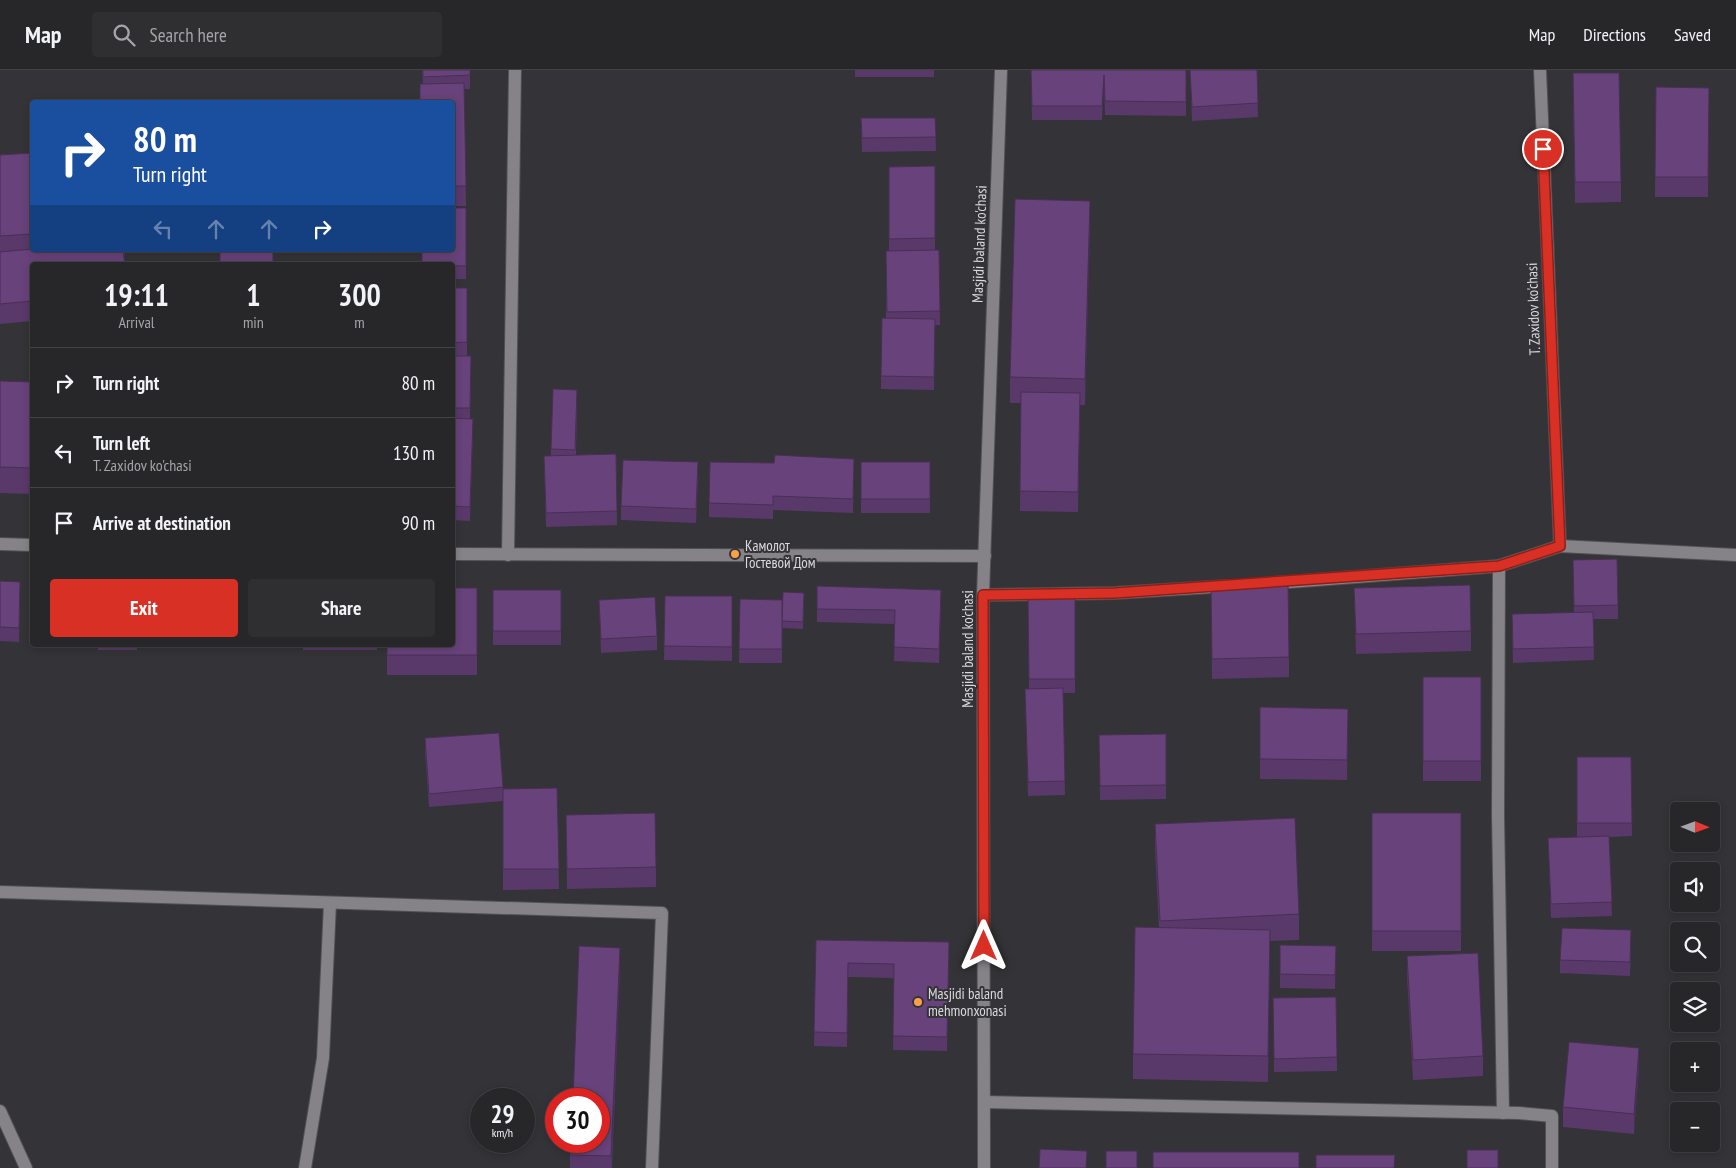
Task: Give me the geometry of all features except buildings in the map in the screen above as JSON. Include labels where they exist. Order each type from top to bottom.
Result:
[{"type":"street","points":[[508,555],[515,70]]},
{"type":"street","name":"Masjidi baland ko'chasi","points":[[984,1168],[983,595],[1001,70]]},
{"type":"street","name":"T. Zaxidov ko'chasi","points":[[1540,70],[1560,546]]},
{"type":"street","points":[[0,544],[30,545]]},
{"type":"street","points":[[983,595],[1115,593],[1499,566],[1560,546],[1736,556]]},
{"type":"street","points":[[455,554],[985,556]]},
{"type":"street","points":[[1499,566],[1498,815],[1503,1113]]},
{"type":"street","points":[[0,892],[662,913],[652,1168]]},
{"type":"street","points":[[305,1168],[323,1058],[330,903]]},
{"type":"street","points":[[984,1102],[1503,1113],[1552,1116],[1552,1168]]},
{"type":"street","points":[[0,1111],[26,1168]]},
{"type":"place","name":"Камолот Гостевой Дом","points":[[735,554]]},
{"type":"place","name":"Masjidi baland mehmonxonasi","points":[[918,1002]]},
{"type":"route","points":[[984,946],[983,595],[1115,593],[1499,566],[1560,546],[1543,149]]}]
